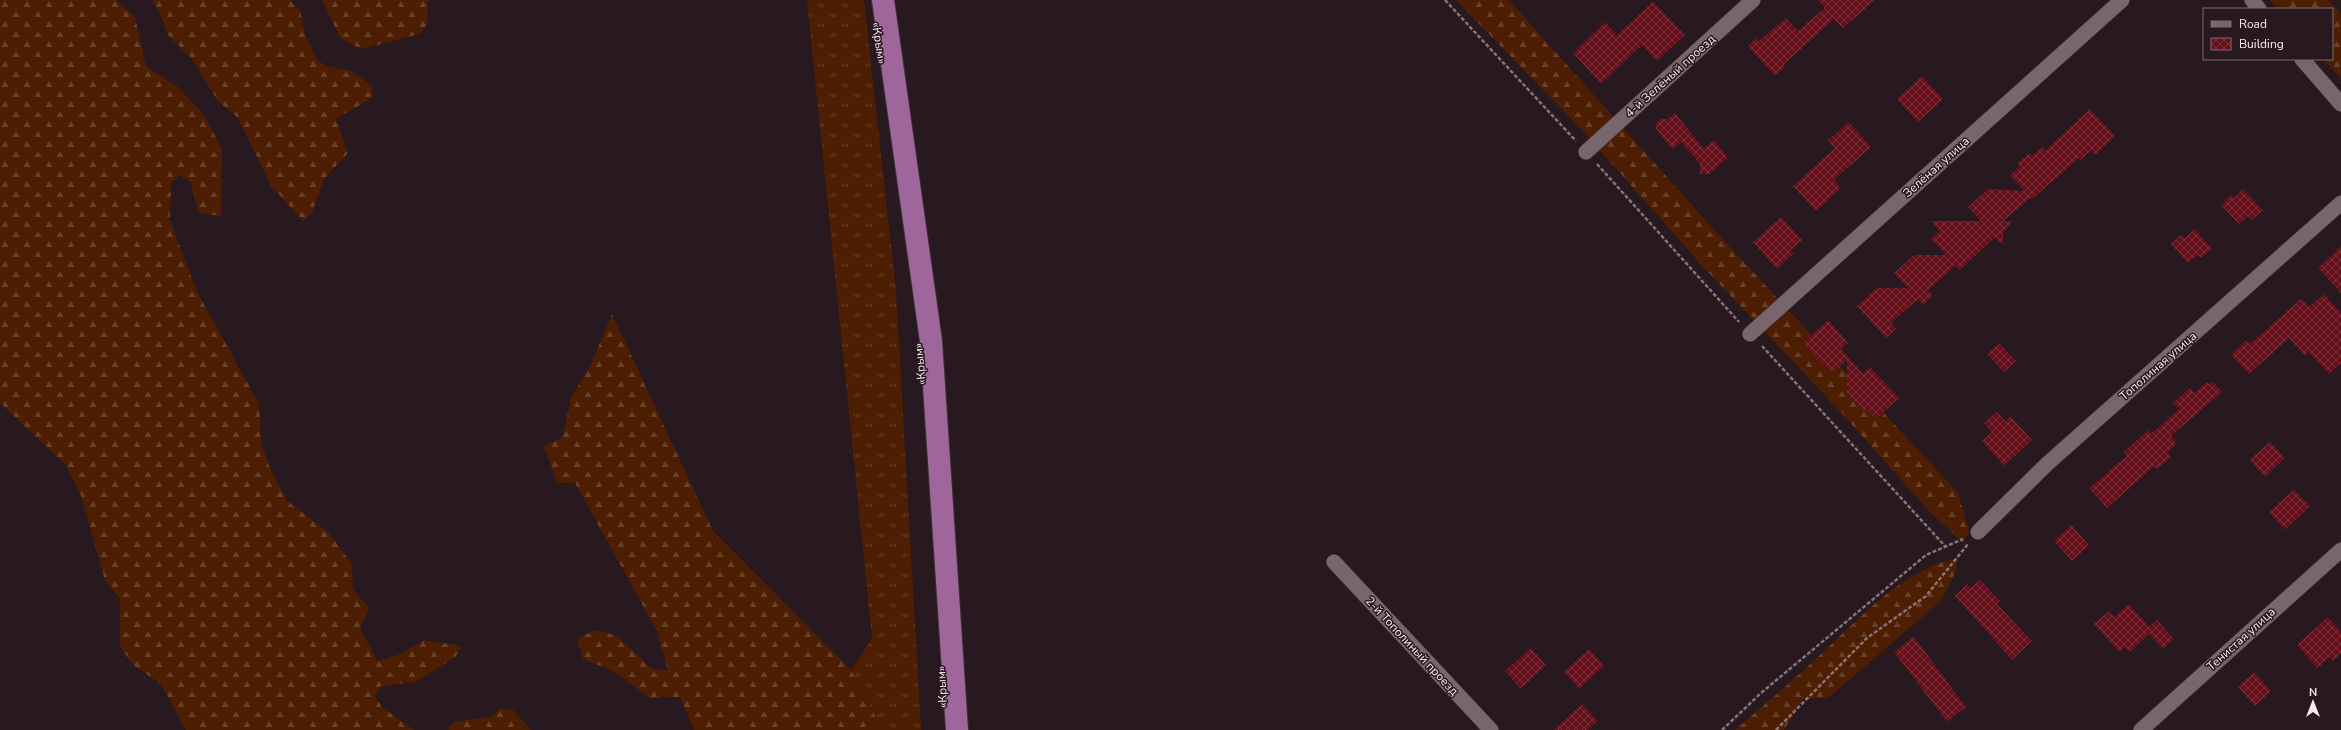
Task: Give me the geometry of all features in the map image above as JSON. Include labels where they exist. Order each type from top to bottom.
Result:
[{"type":"highway","name":"«Крым»","points":[[873,0],[911,265],[934,530],[945,730]]},
{"type":"highway","points":[[883,0],[931,341],[957,730]]},
{"type":"street","name":"4-й Зелёный проезд","points":[[1586,152],[1753,0]]},
{"type":"street","name":"Зелёная улица","points":[[1750,334],[2122,0]]},
{"type":"street","points":[[2252,0],[2258,8]]},
{"type":"street","points":[[2303,60],[2341,104]]},
{"type":"street","name":"Тополиная улица","points":[[1978,532],[2047,464],[2341,203]]},
{"type":"street","name":"Тенистая улица","points":[[2142,729],[2341,550]]},
{"type":"street","name":"2-й Тополиный проезд","points":[[1334,562],[1491,730]]},
{"type":"path","points":[[1445,0],[1586,152],[1750,334],[1945,546]]},
{"type":"path","points":[[1722,730],[1761,693],[1926,555],[1978,532]]},
{"type":"path","points":[[1776,730],[1867,638],[1926,596],[1978,532]]},
{"type":"green space","points":[[0,0],[116,0],[135,17],[146,66],[178,87],[205,116],[222,150],[221,216],[199,213],[190,181],[180,175],[171,183],[170,220],[197,292],[259,404],[261,442],[269,466],[287,501],[328,532],[352,564],[353,589],[369,608],[360,628],[377,661],[401,654],[424,640],[461,646],[456,656],[416,682],[381,686],[375,696],[382,707],[414,730],[186,730],[161,684],[133,665],[120,646],[120,599],[105,580],[81,496],[66,465],[0,403]]},
{"type":"green space","points":[[151,0],[290,0],[300,10],[305,35],[316,59],[326,66],[351,71],[372,86],[372,98],[336,119],[348,153],[324,179],[312,213],[303,221],[272,187],[238,118],[218,101],[192,59],[167,34],[159,11]]},
{"type":"green space","points":[[322,0],[428,0],[427,25],[420,34],[361,49],[341,39]]},
{"type":"green space","points":[[807,0],[864,0],[896,291],[921,730],[882,730],[851,670],[872,638]]},
{"type":"green space","points":[[1456,0],[1509,0],[1716,232],[1958,493],[1969,531],[1963,543],[1927,509],[1839,410],[1706,270],[1581,129]]},
{"type":"green space","points":[[2270,0],[2328,0],[2341,13],[2341,78],[2324,60],[2333,60],[2333,8],[2277,8]]},
{"type":"green space","points":[[612,314],[713,531],[851,670],[882,730],[694,730],[680,697],[650,698],[613,671],[583,659],[577,638],[597,630],[617,636],[652,669],[668,670],[656,629],[575,483],[557,483],[544,446],[563,437],[571,397],[589,369]]},
{"type":"green space","points":[[1957,558],[1956,571],[1941,601],[1828,698],[1803,699],[1784,730],[1735,730],[1757,712],[1883,597],[1918,573],[1937,564]]},
{"type":"green space","points":[[500,709],[513,710],[531,730],[448,730],[453,722],[491,717]]},
{"type":"building","points":[[1818,0],[1875,0],[1843,28],[1834,19],[1783,65],[1785,67],[1775,76],[1748,46],[1756,38],[1759,41],[1786,18],[1798,31],[1825,8]]},
{"type":"building","points":[[1653,2],[1685,35],[1657,61],[1642,45],[1601,84],[1573,53],[1605,22],[1617,35]]},
{"type":"building","points":[[1922,76],[1943,99],[1918,122],[1897,99]]},
{"type":"building","points":[[2090,109],[2115,136],[2095,155],[2091,150],[2081,160],[2079,158],[2032,199],[2030,198],[2003,221],[2012,221],[2003,233],[2003,245],[1995,237],[1960,270],[1955,266],[1928,290],[1933,296],[1923,305],[1918,299],[1891,323],[1896,329],[1886,338],[1857,306],[1877,288],[1908,288],[1894,273],[1914,255],[1946,255],[1931,239],[1940,231],[1931,221],[1981,221],[1968,207],[1988,189],[2024,191],[2010,175],[2020,166],[2018,163],[2029,154],[2032,156],[2042,147],[2045,151]]},
{"type":"building","points":[[1675,113],[1704,149],[1714,140],[1728,158],[1709,174],[1700,174],[1700,164],[1681,142],[1672,149],[1656,129],[1656,123],[1661,119],[1667,119]]},
{"type":"building","points":[[1849,122],[1871,147],[1834,180],[1841,188],[1816,211],[1793,186],[1835,148],[1828,140]]},
{"type":"building","points":[[2243,189],[2263,210],[2252,220],[2248,216],[2239,224],[2221,205],[2231,195],[2234,198]]},
{"type":"building","points":[[1781,217],[1802,240],[1791,250],[1794,253],[1777,269],[1753,242]]},
{"type":"building","points":[[2195,229],[2212,249],[2201,258],[2198,255],[2188,263],[2171,244],[2181,235],[2185,238]]},
{"type":"building","points":[[2341,246],[2341,293],[2318,268]]},
{"type":"building","points":[[2324,294],[2341,313],[2341,363],[2329,374],[2309,352],[2305,356],[2289,338],[2249,374],[2231,355],[2246,340],[2250,344],[2301,299],[2309,307]]},
{"type":"building","points":[[1828,320],[1848,343],[1841,349],[1863,374],[1870,367],[1899,398],[1876,419],[1867,410],[1865,412],[1847,393],[1847,360],[1833,373],[1825,364],[1823,366],[1803,343]]},
{"type":"building","points":[[1999,343],[2016,361],[2004,372],[1987,354]]},
{"type":"building","points":[[2212,381],[2222,392],[2171,436],[2177,443],[2167,453],[2171,457],[2157,469],[2154,466],[2107,508],[2089,488],[2127,456],[2124,452],[2148,430],[2151,434],[2179,409],[2173,403],[2190,388],[2194,393],[2207,382],[2209,384]]},
{"type":"building","points":[[1997,412],[2005,421],[2010,416],[2032,440],[2004,466],[1982,441],[1992,432],[1984,423]]},
{"type":"building","points":[[2270,442],[2285,458],[2265,477],[2250,460]]},
{"type":"building","points":[[2294,490],[2310,506],[2285,530],[2269,512]]},
{"type":"building","points":[[2071,525],[2089,545],[2072,561],[2054,541]]},
{"type":"building","points":[[1980,580],[2000,601],[1997,604],[2032,641],[2012,660],[1955,596],[1967,584],[1971,588]]},
{"type":"building","points":[[2129,604],[2149,627],[2157,620],[2174,639],[2163,649],[2149,634],[2130,652],[2125,647],[2119,652],[2094,624],[2109,611],[2114,617]]},
{"type":"building","points":[[2328,617],[2341,632],[2341,653],[2333,661],[2330,657],[2317,668],[2297,645]]},
{"type":"building","points":[[1914,637],[1966,707],[1947,722],[1894,652]]},
{"type":"building","points":[[1531,648],[1546,665],[1521,689],[1505,671]]},
{"type":"building","points":[[1589,649],[1604,666],[1579,689],[1564,672]]},
{"type":"building","points":[[2254,672],[2271,691],[2255,706],[2238,687]]},
{"type":"building","points":[[1582,704],[1598,721],[1588,730],[1554,730]]}]
